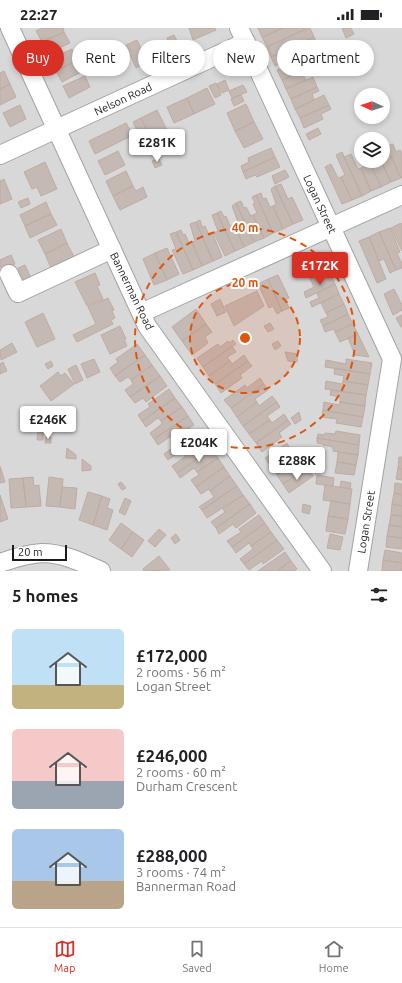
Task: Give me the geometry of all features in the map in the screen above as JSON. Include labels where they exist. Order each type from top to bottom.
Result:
[{"type":"street","name":"Bannerman Road","points":[[10,28],[147,326],[322,571]]},
{"type":"street","name":"Nelson Road","points":[[0,155],[57,129],[242,35]]},
{"type":"street","name":"Logan Street","points":[[242,35],[392,359],[358,571]]},
{"type":"street","points":[[141,313],[402,195]]},
{"type":"street","points":[[9,274],[18,292],[112,249]]},
{"type":"street","points":[[0,563],[21,556],[43,553],[66,556],[101,571]]},
{"type":"shaded area","points":[[0,28],[402,28],[402,571],[0,571]]},
{"type":"building","points":[[42,28],[63,28],[64,32],[46,40],[41,40],[36,31]]},
{"type":"building","points":[[189,28],[215,28],[216,30],[193,40]]},
{"type":"building","points":[[258,28],[283,28],[262,37]]},
{"type":"building","points":[[283,28],[308,28],[282,40],[277,40],[277,42],[269,46],[269,40],[264,40],[262,37]]},
{"type":"building","points":[[308,28],[310,28],[314,37],[308,40],[282,40]]},
{"type":"building","points":[[342,28],[351,28],[354,34],[346,38]]},
{"type":"building","points":[[64,32],[70,43],[64,46],[64,40],[46,40]]},
{"type":"building","points":[[174,35],[176,40],[168,40],[167,38]]},
{"type":"building","points":[[314,37],[316,40],[308,40]]},
{"type":"building","points":[[137,40],[138,42],[138,67],[136,68],[130,54],[130,43]]},
{"type":"building","points":[[277,42],[277,54],[271,57],[269,46]]},
{"type":"building","points":[[72,49],[72,63],[64,67],[64,53]]},
{"type":"building","points":[[277,54],[277,65],[275,66],[271,57]]},
{"type":"building","points":[[72,63],[72,76],[73,76],[62,82],[59,76],[64,76],[64,67]]},
{"type":"building","points":[[4,71],[10,84],[0,89],[0,73]]},
{"type":"building","points":[[85,76],[90,87],[69,98],[63,86]]},
{"type":"building","points":[[280,76],[291,76],[282,80]]},
{"type":"building","points":[[291,76],[304,76],[306,80],[286,89],[282,80]]},
{"type":"building","points":[[313,77],[317,87],[291,99],[286,89]]},
{"type":"building","points":[[225,80],[229,90],[222,93],[217,84]]},
{"type":"building","points":[[216,83],[221,95],[215,98],[209,86]]},
{"type":"building","points":[[10,84],[16,97],[0,105],[0,89]]},
{"type":"building","points":[[243,85],[247,92],[232,98],[229,91]]},
{"type":"building","points":[[317,87],[319,91],[312,94],[314,100],[295,109],[291,99]]},
{"type":"building","points":[[207,88],[215,104],[194,114],[187,98]]},
{"type":"building","points":[[241,95],[244,101],[234,106],[231,99]]},
{"type":"building","points":[[324,95],[329,105],[300,118],[295,109]]},
{"type":"building","points":[[187,98],[194,114],[174,123],[167,107]]},
{"type":"building","points":[[246,104],[254,122],[235,131],[227,113]]},
{"type":"building","points":[[20,105],[26,119],[10,127],[3,113]]},
{"type":"building","points":[[329,105],[331,109],[321,114],[323,119],[304,128],[300,118]]},
{"type":"building","points":[[157,110],[167,130],[151,138],[141,118]]},
{"type":"building","points":[[141,118],[146,128],[138,132],[133,122]]},
{"type":"building","points":[[254,122],[263,139],[244,148],[235,131]]},
{"type":"building","points":[[126,123],[133,135],[95,154],[89,141]]},
{"type":"building","points":[[318,128],[321,134],[309,140],[306,134]]},
{"type":"building","points":[[393,144],[396,152],[400,150],[402,154],[401,178],[390,155],[390,145]]},
{"type":"building","points":[[271,148],[275,157],[243,172],[241,166],[249,162],[248,158]]},
{"type":"building","points":[[118,151],[125,165],[105,175],[98,161]]},
{"type":"building","points":[[342,152],[362,196],[352,200],[341,177],[345,175],[336,155]]},
{"type":"building","points":[[351,154],[354,160],[354,168],[361,168],[371,191],[362,196],[344,157]]},
{"type":"building","points":[[390,155],[401,178],[391,182],[384,168],[390,168]]},
{"type":"building","points":[[275,157],[280,167],[257,177],[255,175],[246,179],[243,172]]},
{"type":"building","points":[[159,159],[162,165],[155,168],[152,161]]},
{"type":"building","points":[[45,162],[57,189],[41,196],[37,187],[32,189],[24,172]]},
{"type":"building","points":[[331,164],[338,178],[341,177],[352,200],[342,204],[325,167]]},
{"type":"building","points":[[361,168],[372,168],[381,187],[371,191]]},
{"type":"building","points":[[372,168],[384,168],[391,182],[381,187]]},
{"type":"building","points":[[285,170],[289,177],[275,184],[272,176]]},
{"type":"building","points":[[126,171],[133,186],[113,196],[106,181]]},
{"type":"building","points":[[4,179],[12,199],[0,204],[0,181]]},
{"type":"building","points":[[281,184],[288,199],[292,197],[303,220],[293,224],[275,186]]},
{"type":"building","points":[[133,186],[136,191],[143,187],[147,197],[120,210],[113,196]]},
{"type":"building","points":[[275,186],[293,224],[283,229],[273,206],[276,204],[271,189]]},
{"type":"building","points":[[261,193],[263,199],[266,198],[270,207],[273,206],[283,229],[273,233],[256,195]]},
{"type":"building","points":[[256,195],[273,233],[264,238],[253,215],[257,213],[252,197]]},
{"type":"building","points":[[28,198],[30,204],[21,208],[18,202]]},
{"type":"building","points":[[241,201],[244,208],[246,207],[251,216],[253,215],[264,238],[254,242],[236,203]]},
{"type":"building","points":[[46,202],[51,214],[25,226],[20,215]]},
{"type":"building","points":[[236,203],[254,242],[244,247],[234,224],[238,222],[232,206]]},
{"type":"building","points":[[221,211],[224,217],[226,216],[230,226],[234,224],[244,247],[235,251],[217,213]]},
{"type":"building","points":[[217,213],[235,251],[225,256],[214,233],[218,231],[212,215]]},
{"type":"building","points":[[51,214],[57,225],[30,238],[25,226]]},
{"type":"building","points":[[200,220],[202,227],[205,226],[209,235],[213,234],[222,257],[213,261],[196,222]]},
{"type":"building","points":[[196,222],[213,261],[202,266],[192,242],[195,241],[190,224]]},
{"type":"building","points":[[401,223],[402,225],[402,251],[391,228]]},
{"type":"building","points":[[390,228],[400,252],[397,253],[402,264],[402,268],[396,270],[379,232]]},
{"type":"building","points":[[61,229],[67,243],[45,254],[38,240]]},
{"type":"building","points":[[181,230],[183,235],[185,234],[189,243],[192,242],[202,266],[193,270],[176,232]]},
{"type":"building","points":[[176,232],[193,270],[183,274],[172,250],[176,249],[170,234]]},
{"type":"building","points":[[379,232],[396,270],[390,273],[384,259],[379,261],[369,237]]},
{"type":"building","points":[[369,237],[386,279],[377,283],[359,241]]},
{"type":"building","points":[[67,243],[74,257],[51,268],[45,254]]},
{"type":"building","points":[[167,248],[179,274],[167,280],[155,253]]},
{"type":"building","points":[[155,253],[167,280],[154,285],[143,259]]},
{"type":"building","points":[[11,255],[15,264],[2,270],[0,260]]},
{"type":"building","points":[[321,255],[325,265],[307,273],[306,269],[297,273],[294,268]]},
{"type":"building","points":[[25,265],[31,278],[24,281],[18,268]]},
{"type":"building","points":[[325,265],[330,275],[312,283],[307,273]]},
{"type":"building","points":[[95,273],[100,285],[97,286],[103,299],[87,306],[75,282]]},
{"type":"building","points":[[278,275],[289,298],[285,300],[289,308],[282,311],[268,279]]},
{"type":"building","points":[[330,275],[335,284],[306,298],[304,292],[314,287],[312,283]]},
{"type":"building","points":[[268,279],[282,311],[277,314],[273,306],[269,308],[258,284]]},
{"type":"building","points":[[335,284],[339,294],[312,307],[310,302],[319,298],[317,293]]},
{"type":"building","points":[[394,289],[402,305],[402,310],[393,315],[384,294]]},
{"type":"building","points":[[257,291],[264,306],[234,326],[225,306]]},
{"type":"building","points":[[339,294],[344,304],[326,313],[321,303]]},
{"type":"building","points":[[108,298],[114,310],[112,311],[115,318],[111,320],[113,324],[77,342],[73,335],[96,324],[88,307]]},
{"type":"building","points":[[220,299],[226,312],[217,316],[211,304]]},
{"type":"building","points":[[344,304],[348,314],[323,326],[320,320],[328,317],[326,313]]},
{"type":"building","points":[[196,309],[206,324],[182,341],[172,327]]},
{"type":"building","points":[[43,313],[55,339],[37,347],[25,322]]},
{"type":"building","points":[[348,314],[353,324],[335,332],[334,329],[325,332],[323,326]]},
{"type":"building","points":[[402,315],[402,327],[401,327],[396,318]]},
{"type":"building","points":[[270,323],[274,329],[268,332],[264,326]]},
{"type":"building","points":[[206,324],[212,332],[205,337],[208,343],[192,355],[182,341]]},
{"type":"building","points":[[353,324],[358,334],[340,342],[335,332]]},
{"type":"building","points":[[120,326],[126,339],[124,339],[127,346],[110,354],[101,335]]},
{"type":"building","points":[[358,334],[369,357],[355,355],[348,338]]},
{"type":"building","points":[[233,340],[236,344],[203,367],[197,358],[218,344],[220,347],[228,341],[229,343]]},
{"type":"building","points":[[278,341],[281,346],[275,350],[272,344]]},
{"type":"building","points":[[12,343],[17,352],[1,360],[0,350]]},
{"type":"building","points":[[137,344],[145,355],[115,376],[110,368],[118,362],[116,359]]},
{"type":"building","points":[[232,346],[236,352],[227,357],[230,361],[209,376],[203,367]]},
{"type":"building","points":[[285,352],[298,354],[297,362],[288,361]]},
{"type":"building","points":[[145,355],[152,365],[131,380],[128,377],[120,382],[115,376]]},
{"type":"building","points":[[244,355],[248,361],[215,384],[209,376],[230,361],[232,364]]},
{"type":"building","points":[[94,359],[100,372],[87,378],[81,364]]},
{"type":"building","points":[[346,359],[372,363],[370,374],[325,367],[326,360],[346,364]]},
{"type":"building","points":[[51,361],[53,366],[48,369],[45,364]]},
{"type":"building","points":[[248,361],[252,366],[240,375],[242,378],[221,393],[215,384]]},
{"type":"building","points":[[3,362],[7,371],[0,374],[0,364]]},
{"type":"building","points":[[76,365],[83,380],[75,384],[68,369]]},
{"type":"building","points":[[152,365],[160,376],[130,397],[125,390],[133,384],[131,380]]},
{"type":"building","points":[[335,368],[370,374],[368,385],[343,381],[344,376],[334,374]]},
{"type":"building","points":[[58,372],[61,376],[65,373],[74,384],[51,401],[40,386]]},
{"type":"building","points":[[160,376],[167,386],[146,402],[143,398],[135,403],[130,397]]},
{"type":"building","points":[[260,378],[264,384],[231,408],[224,400],[245,385],[247,388]]},
{"type":"building","points":[[326,381],[342,384],[343,381],[368,385],[366,395],[325,389]]},
{"type":"building","points":[[264,384],[268,390],[255,399],[257,402],[237,417],[231,408]]},
{"type":"building","points":[[169,389],[175,398],[142,421],[138,415],[150,407],[148,404]]},
{"type":"building","points":[[331,390],[366,395],[365,406],[340,402],[340,397],[330,395]]},
{"type":"building","points":[[272,396],[277,402],[243,426],[237,417],[257,402],[259,406]]},
{"type":"building","points":[[175,398],[182,407],[161,421],[158,418],[146,427],[142,421]]},
{"type":"building","points":[[277,402],[280,407],[267,416],[270,420],[249,434],[243,426]]},
{"type":"building","points":[[324,402],[339,405],[340,402],[365,406],[363,417],[323,410]]},
{"type":"building","points":[[182,407],[188,416],[154,439],[150,433],[162,424],[161,421]]},
{"type":"building","points":[[323,410],[363,417],[361,427],[336,423],[337,419],[322,417]]},
{"type":"building","points":[[299,412],[301,420],[295,424],[291,418]]},
{"type":"building","points":[[284,414],[288,420],[256,443],[249,434],[270,420],[272,423]]},
{"type":"building","points":[[188,416],[194,425],[173,439],[171,436],[158,445],[154,439]]},
{"type":"building","points":[[288,420],[291,424],[279,433],[282,437],[262,452],[256,443]]},
{"type":"building","points":[[198,430],[205,440],[184,454],[182,450],[168,460],[164,454]]},
{"type":"building","points":[[336,431],[360,435],[359,445],[317,438],[318,434],[335,434]]},
{"type":"building","points":[[38,432],[43,432],[43,440],[37,440]]},
{"type":"building","points":[[46,437],[51,437],[51,443],[45,443]]},
{"type":"building","points":[[317,438],[359,445],[358,455],[333,451],[333,447],[317,443]]},
{"type":"building","points":[[205,440],[211,449],[177,473],[172,466],[186,456],[184,454]]},
{"type":"building","points":[[287,443],[289,447],[283,451],[287,456],[271,467],[265,458]]},
{"type":"building","points":[[67,448],[76,455],[76,459],[66,458]]},
{"type":"building","points":[[211,449],[218,458],[197,472],[194,468],[180,478],[177,473]]},
{"type":"building","points":[[338,452],[358,455],[356,465],[337,462]]},
{"type":"building","points":[[294,453],[299,460],[277,475],[271,467]]},
{"type":"building","points":[[399,457],[402,457],[402,469],[398,468]]},
{"type":"building","points":[[218,458],[224,467],[196,487],[191,480],[199,475],[197,472]]},
{"type":"building","points":[[82,459],[91,466],[91,470],[82,471]]},
{"type":"building","points":[[299,460],[302,464],[296,469],[299,473],[283,484],[277,475]]},
{"type":"building","points":[[337,462],[356,465],[354,475],[335,473]]},
{"type":"building","points":[[0,466],[5,482],[0,483]]},
{"type":"building","points":[[224,467],[230,476],[210,491],[209,489],[201,494],[196,487]]},
{"type":"building","points":[[398,468],[402,469],[402,480],[396,479]]},
{"type":"building","points":[[308,470],[313,476],[289,493],[283,484],[299,473],[301,475]]},
{"type":"building","points":[[317,475],[334,478],[333,486],[316,484]]},
{"type":"building","points":[[230,476],[237,486],[202,510],[199,507],[214,497],[210,491]]},
{"type":"building","points":[[33,477],[34,486],[39,485],[41,506],[26,507],[23,478]]},
{"type":"building","points":[[49,477],[63,479],[60,507],[46,506]]},
{"type":"building","points":[[23,478],[26,507],[11,508],[9,479]]},
{"type":"building","points":[[341,481],[351,483],[350,489],[340,487]]},
{"type":"building","points":[[121,482],[126,488],[122,490],[118,484]]},
{"type":"building","points":[[395,483],[402,484],[402,495],[394,493]]},
{"type":"building","points":[[325,485],[352,489],[350,504],[323,500]]},
{"type":"building","points":[[237,486],[243,495],[207,518],[202,510]]},
{"type":"building","points":[[62,487],[77,488],[75,509],[60,507]]},
{"type":"building","points":[[88,492],[102,496],[93,525],[79,520]]},
{"type":"building","points":[[394,493],[402,495],[402,506],[392,504]]},
{"type":"building","points":[[0,495],[8,519],[0,522]]},
{"type":"building","points":[[243,495],[250,504],[216,528],[211,522],[225,512],[223,509]]},
{"type":"building","points":[[102,496],[110,499],[107,508],[113,510],[107,530],[93,525]]},
{"type":"building","points":[[125,498],[131,501],[125,515],[119,512]]},
{"type":"building","points":[[331,501],[350,504],[348,519],[328,516]]},
{"type":"building","points":[[250,504],[256,513],[236,528],[233,524],[219,534],[216,528]]},
{"type":"building","points":[[303,504],[311,506],[309,514],[302,512]]},
{"type":"building","points":[[392,504],[402,506],[402,516],[391,515]]},
{"type":"building","points":[[259,515],[265,523],[232,547],[227,541],[241,532],[239,529]]},
{"type":"building","points":[[391,515],[402,516],[402,527],[389,525]]},
{"type":"building","points":[[328,516],[348,519],[345,534],[326,531]]},
{"type":"building","points":[[121,523],[133,532],[121,549],[109,540]]},
{"type":"building","points":[[265,523],[271,532],[251,546],[249,543],[236,553],[232,547]]},
{"type":"building","points":[[389,525],[402,527],[402,538],[387,536]]},
{"type":"building","points":[[159,529],[166,535],[155,547],[148,541]]},
{"type":"building","points":[[133,532],[144,540],[132,557],[121,549]]},
{"type":"building","points":[[271,532],[277,540],[244,564],[240,559],[253,549],[251,546]]},
{"type":"building","points":[[176,534],[180,540],[175,544],[171,538]]},
{"type":"building","points":[[330,534],[343,537],[340,550],[327,548]]},
{"type":"building","points":[[387,536],[402,538],[402,549],[386,547]]},
{"type":"building","points":[[277,540],[284,549],[263,564],[262,561],[249,570],[244,564]]},
{"type":"building","points":[[385,550],[402,553],[402,563],[383,560]]},
{"type":"building","points":[[285,552],[291,561],[277,571],[258,571]]},
{"type":"building","points":[[159,556],[170,570],[144,571],[143,569]]},
{"type":"building","points":[[383,560],[402,563],[402,571],[382,571]]},
{"type":"building","points":[[291,561],[297,569],[295,571],[277,571]]}]
